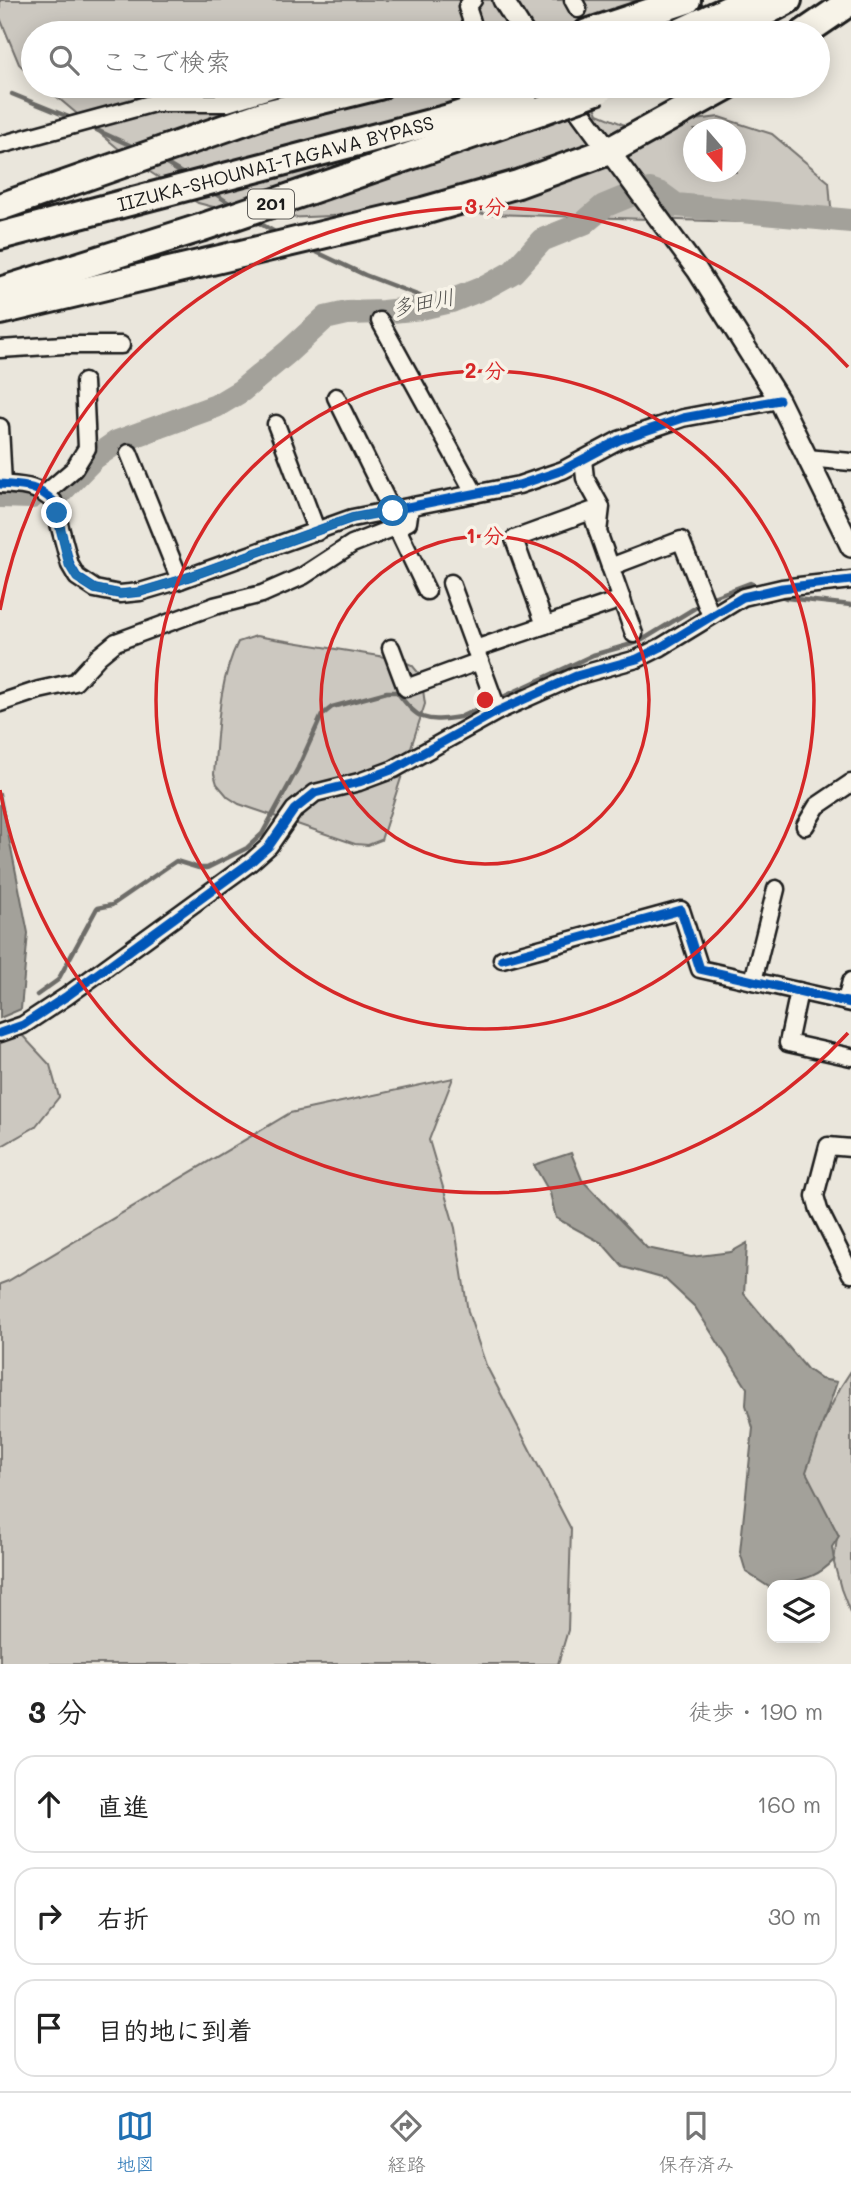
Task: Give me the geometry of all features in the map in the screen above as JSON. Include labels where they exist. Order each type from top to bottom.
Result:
[{"type":"highway","points":[[580,14],[687,0]]},
{"type":"highway","points":[[704,21],[749,0]]},
{"type":"highway","points":[[749,21],[788,0]]},
{"type":"highway","points":[[822,21],[851,1]]},
{"type":"highway","points":[[0,207],[265,114],[330,98]]},
{"type":"highway","name":"IIZUKA-SHOUNAI-TAGAWA BYPASS","points":[[0,236],[532,98]]},
{"type":"highway","name":"IIZUKA-SHOUNAI-TAGAWA BYPASS","points":[[0,291],[200,228],[535,98]]},
{"type":"highway","points":[[0,311],[422,211],[518,184],[609,151],[705,98]]},
{"type":"street","points":[[472,21],[467,7],[473,0]]},
{"type":"street","points":[[503,0],[516,21]]},
{"type":"street","points":[[0,145],[154,103],[227,103],[243,98]]},
{"type":"street","points":[[570,98],[697,270],[779,400],[851,547]]},
{"type":"street","points":[[380,321],[475,494]]},
{"type":"street","points":[[0,349],[121,345]]},
{"type":"street","points":[[45,494],[74,469],[87,448],[84,382]]},
{"type":"street","points":[[336,397],[427,591]]},
{"type":"street","points":[[0,702],[75,682],[116,642],[214,606],[262,594],[303,576],[410,507],[519,485],[563,470],[619,440],[683,418],[779,400]]},
{"type":"street","points":[[276,424],[317,532]]},
{"type":"street","points":[[0,427],[1,484],[36,487],[53,501],[69,565],[77,578],[95,589],[120,594],[140,592],[352,518],[394,519]]},
{"type":"street","points":[[129,453],[180,580]]},
{"type":"street","points":[[807,458],[851,462]]},
{"type":"street","points":[[583,460],[585,478],[601,508],[598,532]]},
{"type":"street","points":[[545,625],[514,539],[591,511],[634,634]]},
{"type":"street","points":[[611,567],[681,540],[711,616]]},
{"type":"street","points":[[0,1033],[23,1025],[56,1003],[233,876],[269,846],[294,810],[315,793],[359,782],[394,769],[498,711],[576,676],[637,659],[743,597],[782,588],[851,580]]},
{"type":"street","points":[[451,583],[498,711]]},
{"type":"street","points":[[391,648],[406,688],[545,625],[622,599]]},
{"type":"street","points":[[805,826],[817,806],[851,783]]},
{"type":"street","points":[[753,981],[776,889]]},
{"type":"street","points":[[502,959],[681,910],[700,969],[849,1002],[851,981]]},
{"type":"street","points":[[799,991],[788,1043],[851,1057]]},
{"type":"street","points":[[851,1149],[828,1146],[815,1196],[819,1210],[851,1274]]},
{"type":"shaded area","points":[[0,0],[659,0],[635,21],[21,21],[21,66],[0,18]]},
{"type":"shaded area","points":[[58,98],[591,98],[598,114],[632,128],[683,122],[683,182],[746,182],[746,126],[772,134],[829,182],[831,207],[826,214],[774,223],[425,212],[260,219],[198,203],[133,161]]},
{"type":"shaded area","points":[[256,636],[397,659],[412,665],[421,676],[425,704],[381,840],[368,845],[355,844],[239,804],[228,797],[217,784],[214,774],[226,673],[238,642]]},
{"type":"shaded area","points":[[0,793],[28,933],[21,1009],[0,1018]]},
{"type":"shaded area","points":[[0,1036],[23,1036],[50,1065],[59,1097],[35,1127],[0,1147]]},
{"type":"shaded area","points":[[453,1078],[429,1140],[455,1228],[468,1312],[486,1365],[571,1529],[568,1630],[558,1664],[0,1664],[0,1284],[290,1113]]},
{"type":"shaded area","points":[[571,1153],[582,1180],[647,1248],[691,1257],[731,1252],[747,1243],[744,1294],[807,1369],[821,1379],[837,1382],[806,1472],[839,1536],[832,1547],[834,1560],[826,1568],[803,1579],[767,1580],[767,1586],[746,1572],[740,1552],[753,1428],[746,1405],[747,1388],[695,1307],[665,1279],[623,1267],[602,1243],[556,1218],[550,1193],[534,1165]]},
{"type":"shaded area","points":[[851,1371],[851,1615],[834,1563],[837,1537],[805,1475],[809,1451]]},
{"type":"waterway","points":[[12,94],[21,98]]},
{"type":"waterway","points":[[22,98],[76,120]]},
{"type":"waterway","points":[[90,127],[136,148]]},
{"type":"waterway","points":[[160,160],[188,177]]},
{"type":"waterway","name":"多田川","points":[[60,493],[95,457],[117,442],[216,406],[241,391],[325,318],[347,313],[421,308],[451,301],[486,287],[513,272],[542,240],[584,223],[604,206],[633,194],[650,190],[676,205],[851,221]]},
{"type":"waterway","points":[[211,191],[232,205]]},
{"type":"waterway","points":[[254,220],[280,235]]},
{"type":"waterway","points":[[310,249],[365,275],[420,296],[432,304]]},
{"type":"waterway","name":"多田川","points":[[0,496],[32,497]]},
{"type":"waterway","points":[[37,995],[58,980],[97,908],[112,905],[176,861],[207,868],[247,848],[262,834],[298,768],[322,715],[332,707],[387,692],[397,692],[411,709],[423,717],[438,720],[460,717],[593,655],[639,642],[713,597],[750,583],[761,588]]},
{"type":"waterway","points":[[776,594],[786,598],[851,605]]},
{"type":"cycle path","points":[[0,484],[35,489],[53,501],[70,565],[77,577],[95,589],[120,594],[140,592],[352,518],[519,485],[563,470],[619,440],[683,418],[779,400]]},
{"type":"cycle path","points":[[0,1033],[23,1025],[67,996],[251,862],[269,846],[294,810],[315,793],[359,782],[394,769],[498,711],[576,676],[637,659],[743,597],[782,588],[851,580]]},
{"type":"cycle path","points":[[502,959],[681,910],[700,969],[851,1003]]},
{"type":"route","points":[[57,513],[69,565],[77,578],[95,589],[120,594],[140,592],[177,581],[352,518],[393,511]]}]
